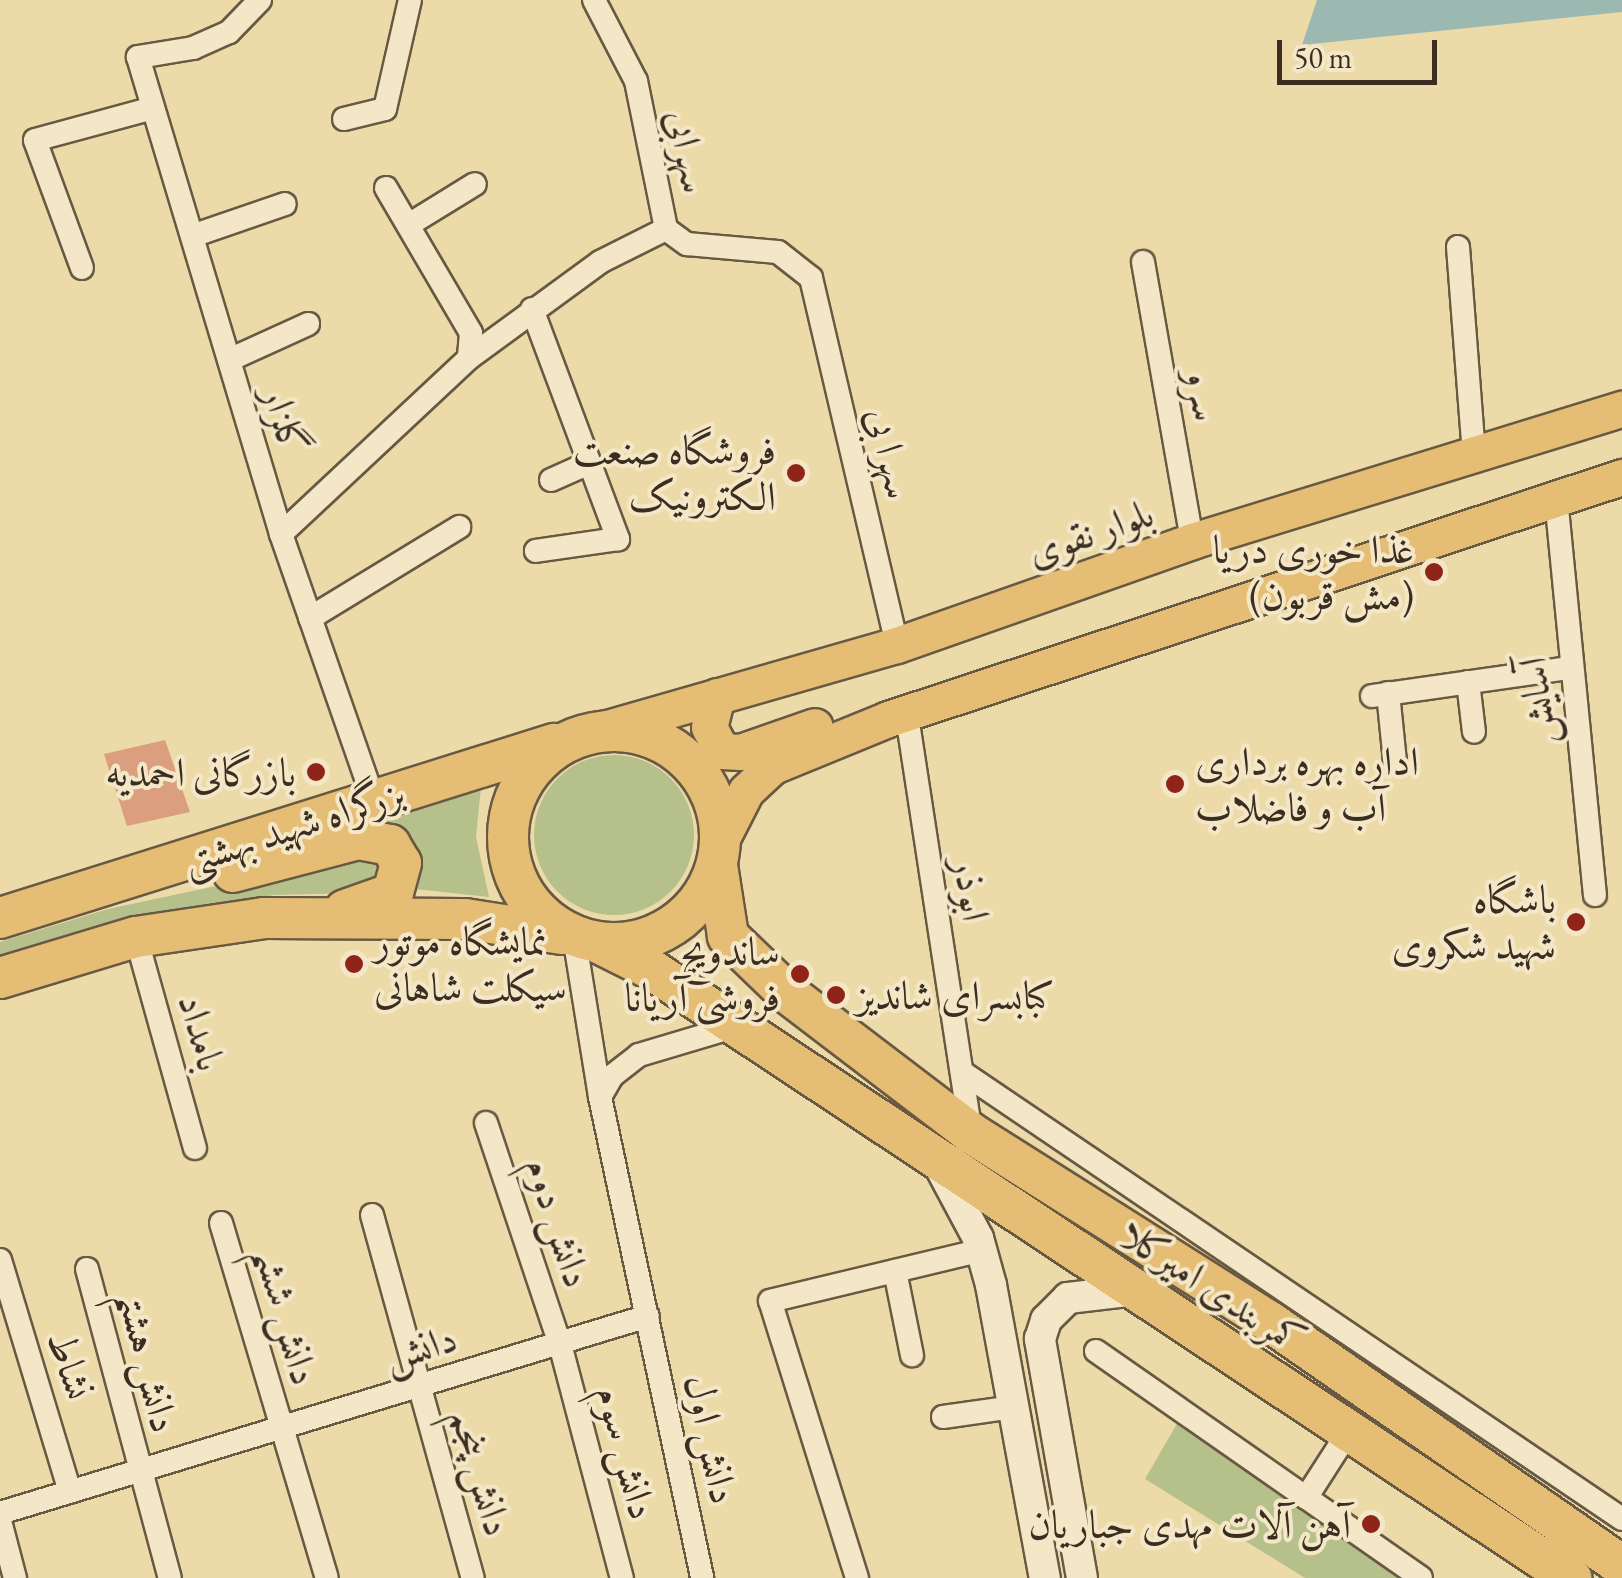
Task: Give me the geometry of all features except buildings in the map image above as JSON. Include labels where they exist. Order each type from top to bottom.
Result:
[{"type":"highway","points":[[636,732],[680,754],[711,793],[718,854],[707,889],[674,926],[626,944],[586,940],[550,923],[524,894],[509,857],[508,830],[524,780],[562,744],[586,734],[636,732]]},
{"type":"highway","name":"بزرگراه شهید بهشتی","points":[[0,918],[586,734]]},
{"type":"highway","points":[[70,897],[232,872],[360,839],[380,840],[397,853],[402,874],[393,893],[317,916]]},
{"type":"highway","name":"کمربندی امیرکلا","points":[[718,854],[728,936],[806,1006],[971,1134],[1163,1232],[1278,1308],[1622,1566]]},
{"type":"highway","name":"بزرگراه شهید بهشتی","points":[[0,978],[136,936],[317,916],[493,921],[586,940]]},
{"type":"highway","name":"کمربندی امیرکلا","points":[[586,940],[733,1027],[1571,1578]]},
{"type":"highway","points":[[773,1054],[764,1027],[770,1014],[790,1003],[806,1006]]},
{"type":"main road","name":"بلوار نقوی","points":[[586,734],[897,645],[1192,541],[1622,409]]},
{"type":"main road","points":[[718,854],[746,790],[773,766],[898,717],[1622,477]]},
{"type":"main road","points":[[717,696],[709,727],[722,751],[740,752],[851,714],[898,717]]},
{"type":"main road","points":[[939,1165],[982,1250],[1045,1578]]},
{"type":"main road","points":[[1082,1578],[1040,1339],[1046,1320],[1068,1298],[1136,1290]]},
{"type":"street","points":[[344,119],[385,110],[410,0]]},
{"type":"street","name":"سهرابی","points":[[594,0],[636,80],[666,229],[687,244],[778,252],[811,278]]},
{"type":"street","name":"گلزار","points":[[252,4],[193,48],[138,58],[281,534],[374,801]]},
{"type":"street","points":[[82,268],[35,140],[153,108]]},
{"type":"street","points":[[410,224],[475,184]]},
{"type":"street","points":[[386,188],[471,333],[469,358]]},
{"type":"street","points":[[192,236],[284,204]]},
{"type":"street","points":[[281,534],[469,358],[600,262],[666,229]]},
{"type":"street","points":[[1458,247],[1474,455]]},
{"type":"street","name":"سرو","points":[[1143,262],[1192,541]]},
{"type":"street","name":"سهرا بی","points":[[811,278],[897,645]]},
{"type":"street","points":[[532,310],[618,539],[536,551]]},
{"type":"street","points":[[229,360],[308,324]]},
{"type":"street","points":[[551,480],[589,464]]},
{"type":"street","name":"آسایش","points":[[1556,498],[1569,668],[1595,895]]},
{"type":"street","points":[[310,618],[460,527]]},
{"type":"street","points":[[1395,762],[1380,695],[1569,668]]},
{"type":"street","points":[[1468,682],[1474,732]]},
{"type":"street","name":"ابوذر","points":[[898,717],[971,1134]]},
{"type":"street","name":"بامداد","points":[[136,936],[195,1148]]},
{"type":"street","points":[[586,940],[600,1097],[648,1316]]},
{"type":"street","points":[[600,1097],[612,1076],[639,1055],[733,1027]]},
{"type":"street","points":[[962,1072],[1163,1232]]},
{"type":"street","name":"دانش دوم","points":[[486,1123],[560,1344]]},
{"type":"street","name":"دانش پنجم","points":[[372,1215],[473,1578]]},
{"type":"street","name":"دانش ششم","points":[[221,1223],[327,1578]]},
{"type":"street","points":[[858,1578],[770,1300],[982,1250]]},
{"type":"street","name":"نشاط","points":[[0,1260],[70,1492]]},
{"type":"street","name":"دانش هشتم","points":[[87,1269],[138,1472],[170,1578]]},
{"type":"street","points":[[895,1271],[912,1355]]},
{"type":"street","points":[[1278,1308],[1619,1515]]},
{"type":"street","name":"دانش","points":[[0,1513],[648,1316]]},
{"type":"street","name":"دانش اول","points":[[648,1316],[702,1578]]},
{"type":"street","name":"دانش سوم","points":[[560,1344],[622,1578]]},
{"type":"street","points":[[1096,1351],[1421,1578]]},
{"type":"street","points":[[942,1417],[1014,1407]]},
{"type":"street","points":[[1306,1498],[1349,1431]]},
{"type":"street","points":[[0,1522],[15,1578]]},
{"type":"green space","points":[[614,755],[645,761],[671,778],[688,804],[694,835],[688,866],[671,892],[645,909],[614,915],[583,909],[557,892],[540,866],[534,835],[540,804],[557,778],[583,761]]},
{"type":"green space","points":[[481,787],[476,837],[489,897],[415,889],[415,851],[242,861]]},
{"type":"green space","points":[[372,853],[380,876],[355,893],[274,895],[101,925],[0,956],[0,942],[108,909]]},
{"type":"green space","points":[[1182,1415],[1433,1578],[1305,1578],[1145,1479]]},
{"type":"water","points":[[1317,0],[1622,0],[1622,12],[1302,45]]},
{"type":"place","name":"فروشگاه صنعت الکترونیک","points":[[796,473]]},
{"type":"place","name":"غذا خوری دریا (مش قربون)","points":[[1434,572]]},
{"type":"place","name":"بازرگانی احمدیه","points":[[316,772]]},
{"type":"place","name":"اداره بهره برداری آب و فاضلاب","points":[[1175,784]]},
{"type":"place","name":"باشگاه شهید شکروی","points":[[1576,922]]},
{"type":"place","name":"نمایشگاه موتور سیکلت شاهانی","points":[[354,964]]},
{"type":"place","name":"ساندویچ فروشی آریانا","points":[[800,974]]},
{"type":"place","name":"کبابسرای شاندیز","points":[[836,995]]},
{"type":"place","name":"آهن آلات مهدی جباریان","points":[[1371,1524]]}]
